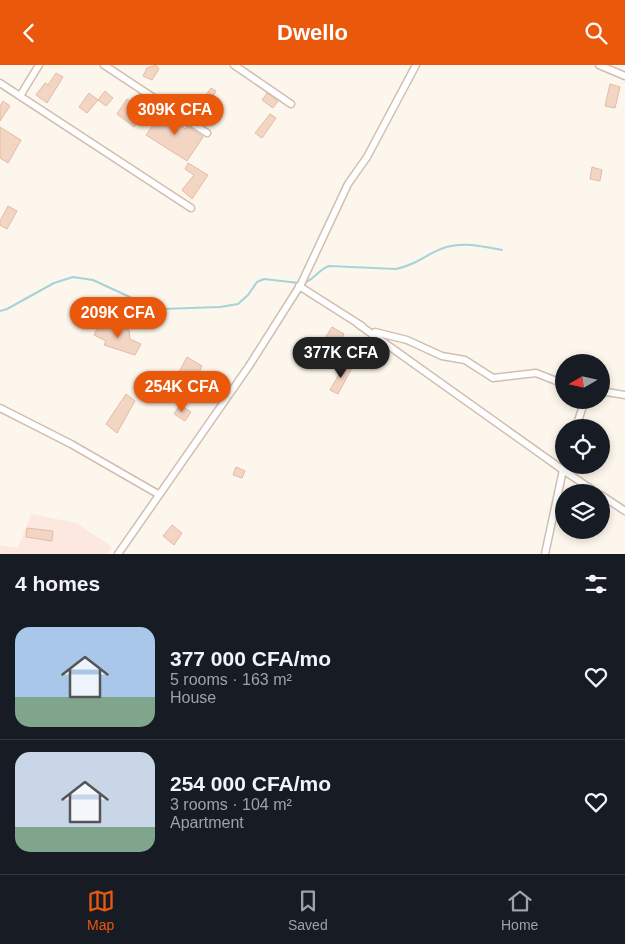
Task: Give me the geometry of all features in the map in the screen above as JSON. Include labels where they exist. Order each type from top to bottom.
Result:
[{"type":"street","points":[[20,96],[39,65]]},
{"type":"street","points":[[104,65],[207,133]]},
{"type":"street","points":[[234,65],[291,104]]},
{"type":"street","points":[[118,554],[233,389],[300,286],[348,184],[367,157],[416,65]]},
{"type":"street","points":[[598,65],[625,76]]},
{"type":"street","points":[[0,83],[191,209]]},
{"type":"street","points":[[300,286],[555,461]]},
{"type":"street","points":[[358,324],[382,335],[407,340],[442,356],[465,360],[492,378],[536,373],[555,380]]},
{"type":"street","points":[[610,392],[625,395]]},
{"type":"street","points":[[0,409],[72,444],[158,494]]},
{"type":"street","points":[[545,554],[562,474]]},
{"type":"street","points":[[573,474],[586,484]]},
{"type":"street","points":[[610,501],[625,511]]},
{"type":"shaded area","points":[[31,514],[76,523],[112,547],[108,554],[0,554],[0,545],[18,548]]},
{"type":"building","points":[[156,65],[159,69],[152,80],[143,76],[147,68]]},
{"type":"building","points":[[56,73],[63,77],[47,103],[36,95],[45,83],[48,85]]},
{"type":"building","points":[[610,84],[620,87],[615,108],[605,106]]},
{"type":"building","points":[[211,88],[216,91],[209,103],[203,99]]},
{"type":"building","points":[[105,91],[113,98],[106,106],[98,100]]},
{"type":"building","points":[[89,93],[98,100],[87,113],[79,107]]},
{"type":"building","points":[[267,93],[278,101],[273,108],[262,100]]},
{"type":"building","points":[[127,99],[133,104],[129,110],[141,118],[134,127],[117,114]]},
{"type":"building","points":[[3,101],[10,106],[0,121],[0,106]]},
{"type":"building","points":[[215,106],[221,110],[213,123],[206,118]]},
{"type":"building","points":[[163,111],[185,129],[187,126],[203,137],[187,161],[146,135]]},
{"type":"building","points":[[270,114],[276,118],[262,138],[255,133]]},
{"type":"building","points":[[0,127],[21,140],[8,163],[0,158]]},
{"type":"building","points":[[188,163],[208,175],[192,199],[182,190],[194,175],[185,169]]},
{"type":"building","points":[[592,167],[602,170],[600,181],[590,179]]},
{"type":"building","points":[[8,206],[17,211],[7,229],[0,225],[0,221]]},
{"type":"building","points":[[100,323],[110,328],[118,326],[129,330],[130,339],[141,344],[135,355],[104,345],[106,341],[94,335]]},
{"type":"building","points":[[332,327],[344,334],[337,350],[340,351],[336,358],[318,350]]},
{"type":"building","points":[[187,357],[202,366],[195,381],[178,374]]},
{"type":"building","points":[[345,364],[352,368],[338,394],[330,390]]},
{"type":"building","points":[[126,394],[135,401],[117,433],[106,424]]},
{"type":"building","points":[[180,405],[191,412],[185,421],[174,414]]},
{"type":"building","points":[[236,467],[245,471],[242,478],[233,475]]},
{"type":"building","points":[[172,525],[182,533],[174,545],[163,536]]},
{"type":"building","points":[[27,528],[53,531],[52,541],[26,537]]},
{"type":"waterway","points":[[304,283],[329,266],[396,269],[449,246],[475,245],[502,250]]},
{"type":"waterway","points":[[0,311],[54,283],[73,277],[93,280],[147,305],[162,309],[220,307],[238,304],[248,295],[257,282],[264,279],[299,283]]}]
